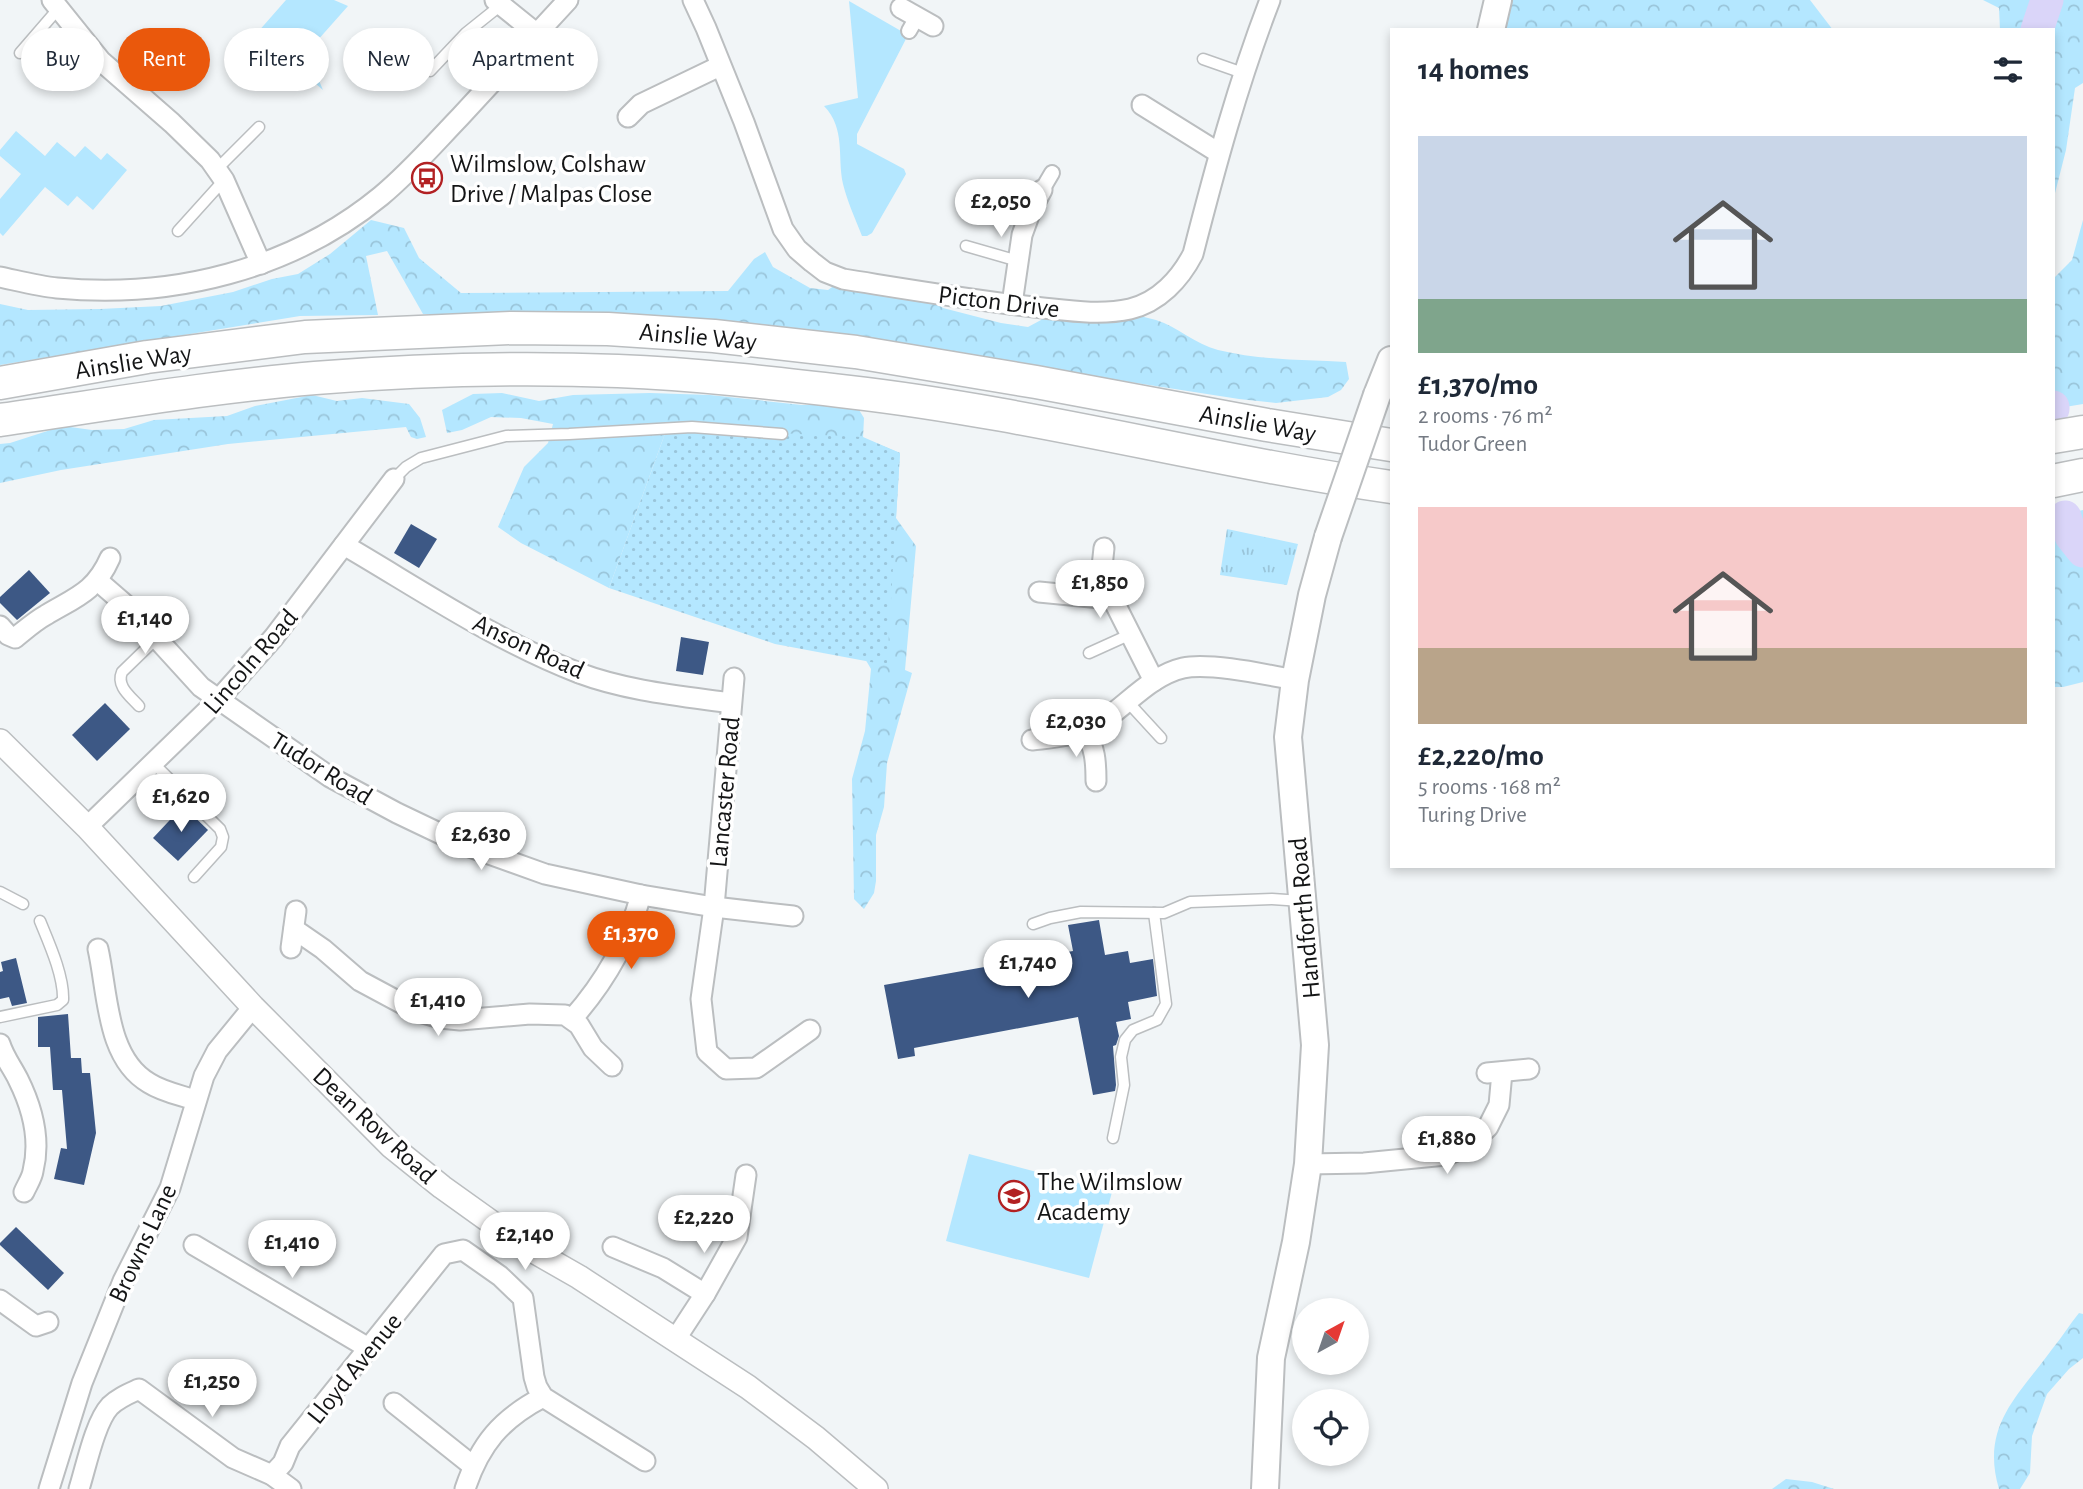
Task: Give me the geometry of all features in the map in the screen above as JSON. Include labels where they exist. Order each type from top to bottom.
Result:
[{"type":"highway","name":"Ainslie Way","points":[[0,383],[147,357],[305,337],[511,328],[608,329],[714,336],[856,352],[1390,445]]},
{"type":"highway","name":"Ainslie Way","points":[[0,421],[155,396],[315,378],[520,370],[620,371],[851,392],[998,414],[1390,487]]},
{"type":"highway","points":[[2055,437],[2083,432]]},
{"type":"highway","points":[[2055,481],[2083,475]]},
{"type":"main road","points":[[1491,28],[1498,0]]},
{"type":"main road","name":"Handforth Road","points":[[1265,1489],[1271,1358],[1296,1242],[1308,1164],[1315,1045],[1288,737],[1295,680],[1312,596],[1328,537],[1390,362]]},
{"type":"street","points":[[542,28],[568,0]]},
{"type":"street","name":"Picton Drive","points":[[693,0],[744,122],[783,229],[812,262],[825,272],[843,278],[1076,311],[1130,309],[1158,296],[1184,271],[1194,254],[1219,153],[1243,74],[1270,0]]},
{"type":"street","points":[[498,2],[530,28]]},
{"type":"street","points":[[55,5],[101,61],[192,141],[220,174],[261,264]]},
{"type":"street","points":[[628,117],[641,104],[720,66]]},
{"type":"street","points":[[0,278],[55,288],[147,288],[183,285],[261,264],[337,228],[382,195],[412,168],[484,91]]},
{"type":"street","points":[[1137,102],[1219,153]]},
{"type":"street","points":[[1012,304],[1027,220],[1047,182]]},
{"type":"street","name":"Lincoln Road","points":[[87,827],[218,700],[275,637],[394,479]]},
{"type":"street","name":"Anson Road","points":[[344,545],[507,641],[581,673],[643,690],[731,703]]},
{"type":"street","points":[[1104,548],[1101,576],[1154,681]]},
{"type":"street","points":[[0,626],[15,638],[44,615],[75,600],[98,581],[110,558]]},
{"type":"street","name":"Tudor Road","points":[[98,581],[128,607],[187,674],[218,700],[330,777],[397,813],[464,845],[545,874],[640,895],[793,916]]},
{"type":"street","points":[[1039,592],[1111,599]]},
{"type":"street","points":[[1032,740],[1086,730],[1154,681],[1183,668],[1204,667],[1254,672],[1295,680]]},
{"type":"street","name":"Lancaster Road","points":[[715,907],[734,678]]},
{"type":"street","points":[[1086,730],[1097,761],[1096,781]]},
{"type":"street","name":"Dean Row Road","points":[[0,741],[87,827],[253,1007],[391,1146],[442,1187],[523,1245],[579,1277],[748,1387],[816,1438],[876,1489]]},
{"type":"street","points":[[572,1019],[590,999],[608,971],[631,927],[640,895]]},
{"type":"street","points":[[715,907],[701,999],[707,1052],[726,1069],[756,1068],[810,1030]]},
{"type":"street","points":[[294,929],[323,949],[360,981],[416,1011],[460,1020],[565,1015],[579,1025],[593,1048],[612,1066]]},
{"type":"street","points":[[98,949],[114,1038],[122,1056],[131,1069],[146,1082],[161,1090],[195,1100]]},
{"type":"street","name":"Browns Lane","points":[[49,1489],[82,1383],[123,1281],[170,1188],[204,1076],[217,1051],[253,1007]]},
{"type":"street","points":[[1,1052],[17,1077],[34,1122],[33,1171],[24,1192]]},
{"type":"street","points":[[1308,1164],[1364,1163],[1446,1155],[1469,1146],[1488,1127],[1499,1105],[1495,1072],[1529,1069]]},
{"type":"street","points":[[675,1340],[737,1237],[746,1175]]},
{"type":"street","points":[[194,1245],[370,1349]]},
{"type":"street","points":[[613,1247],[663,1268],[705,1294]]},
{"type":"street","name":"Lloyd Avenue","points":[[272,1475],[283,1463],[290,1446],[444,1254],[463,1250],[500,1276],[523,1298],[534,1377],[544,1397]]},
{"type":"street","points":[[0,1300],[36,1326],[48,1322]]},
{"type":"street","points":[[79,1489],[100,1423],[109,1407],[138,1389],[233,1458],[272,1475],[291,1489]]},
{"type":"street","points":[[465,1489],[484,1444],[504,1424],[544,1397],[645,1461]]},
{"type":"street","points":[[394,1404],[473,1466]]},
{"type":"lane","points":[[434,67],[498,2]]},
{"type":"lane","points":[[20,53],[55,5]]},
{"type":"lane","points":[[1203,59],[1243,74]]},
{"type":"lane","points":[[178,231],[259,127]]},
{"type":"lane","points":[[966,246],[1018,261]]},
{"type":"lane","points":[[394,479],[406,467],[421,458],[506,436],[692,427],[782,434]]},
{"type":"lane","points":[[1089,653],[1131,634]]},
{"type":"lane","points":[[139,706],[121,686],[119,679],[122,672],[156,639]]},
{"type":"lane","points":[[1127,701],[1161,738]]},
{"type":"lane","points":[[153,763],[220,829],[223,837],[221,846],[194,877]]},
{"type":"lane","points":[[0,892],[23,904]]},
{"type":"lane","points":[[1033,924],[1081,912],[1164,913],[1190,902],[1302,901]]},
{"type":"lane","points":[[1113,1138],[1124,1085],[1121,1057],[1125,1040],[1133,1030],[1157,1020],[1166,1004],[1154,913]]},
{"type":"lane","points":[[0,1017],[57,1005],[63,1000],[64,992],[40,921]]},
{"type":"green space","points":[[286,0],[334,0],[348,6],[328,28],[261,28]]},
{"type":"green space","points":[[1498,0],[1810,0],[1831,28],[1498,28]]},
{"type":"green space","points":[[1983,0],[2083,0],[2083,83],[2075,88],[2066,150],[2055,193],[2055,28],[2000,28],[1999,8]]},
{"type":"green space","points":[[849,1],[908,35],[857,134],[857,144],[904,169],[906,174],[872,233],[867,236],[862,236],[846,196],[841,174],[838,133],[824,106],[858,98]]},
{"type":"green space","points":[[16,131],[45,156],[57,142],[75,157],[85,146],[101,160],[107,153],[127,170],[93,210],[77,196],[68,206],[45,187],[3,236],[0,233],[0,199],[21,174],[0,156],[0,150]]},
{"type":"green space","points":[[371,220],[404,228],[419,258],[461,293],[728,291],[754,259],[765,252],[773,267],[810,288],[828,290],[843,279],[923,291],[943,308],[1028,327],[1041,320],[1049,308],[1130,314],[1164,323],[1218,350],[1265,358],[1346,362],[1349,379],[1341,390],[1328,397],[1276,403],[1037,370],[965,353],[808,329],[684,319],[423,314],[387,251],[366,256],[378,315],[300,316],[0,365],[0,304],[28,310],[161,306],[233,292],[272,279],[298,274],[330,254]]},
{"type":"green space","points":[[2083,220],[2083,404],[2055,409],[2055,277],[2072,260]]},
{"type":"green space","points":[[502,393],[539,401],[573,395],[650,393],[710,395],[802,405],[856,405],[864,418],[863,438],[900,453],[896,518],[916,546],[905,670],[912,673],[887,763],[884,807],[876,835],[874,893],[864,909],[854,899],[852,779],[865,731],[871,669],[860,650],[667,428],[609,588],[521,543],[498,527],[524,467],[548,443],[553,424],[521,418],[491,417],[462,430],[447,433],[442,410],[473,394]]},
{"type":"green space","points":[[312,395],[337,401],[362,398],[409,404],[420,418],[426,437],[411,437],[406,427],[228,444],[61,470],[0,483],[0,444],[63,426],[92,430],[124,429],[154,420],[227,416],[255,406]]},
{"type":"green space","points":[[667,428],[863,437],[900,453],[887,665],[775,644],[609,588]]},
{"type":"green space","points":[[2083,510],[2083,682],[2063,687],[2055,687],[2055,517]]},
{"type":"green space","points":[[1227,529],[1298,544],[1287,585],[1220,575]]},
{"type":"green space","points":[[969,1154],[1112,1192],[1089,1278],[946,1241]]},
{"type":"green space","points":[[2079,1313],[2083,1314],[2083,1358],[2069,1369],[2047,1394],[2032,1436],[2030,1473],[2020,1489],[1999,1489],[1994,1466],[1995,1447],[2006,1412]]},
{"type":"green space","points":[[1786,1479],[1812,1482],[1834,1489],[1772,1489]]},
{"type":"building","points":[[411,524],[437,539],[419,568],[394,553]]},
{"type":"building","points":[[29,570],[50,593],[17,620],[0,603],[0,597]]},
{"type":"building","points":[[681,637],[709,642],[703,675],[676,671]]},
{"type":"building","points":[[105,703],[130,729],[97,761],[72,735]]},
{"type":"building","points":[[183,806],[208,830],[178,861],[153,838]]},
{"type":"building","points":[[1099,920],[1105,955],[1128,951],[1130,963],[1153,959],[1157,996],[1128,1002],[1131,1019],[1116,1022],[1119,1036],[1113,1046],[1115,1091],[1093,1095],[1078,1017],[914,1048],[915,1056],[898,1059],[884,985],[1073,951],[1068,925]]},
{"type":"building","points":[[16,958],[27,1003],[12,1006],[9,997],[0,999],[0,972],[3,971],[1,962]]},
{"type":"building","points":[[68,1014],[71,1058],[81,1058],[82,1073],[90,1073],[96,1133],[84,1185],[54,1179],[61,1148],[67,1149],[62,1090],[53,1090],[50,1047],[38,1047],[38,1017]]},
{"type":"building","points":[[16,1227],[64,1273],[48,1290],[0,1245]]},
{"type":"waterway","points":[[2038,28],[2047,0]]},
{"type":"waterway","points":[[2065,517],[2071,536],[2083,551]]},
{"type":"place","name":"Wilmslow, Colshaw Drive / Malpas Close","points":[[427,178]]},
{"type":"place","name":"The Wilmslow Academy","points":[[1014,1196]]}]
